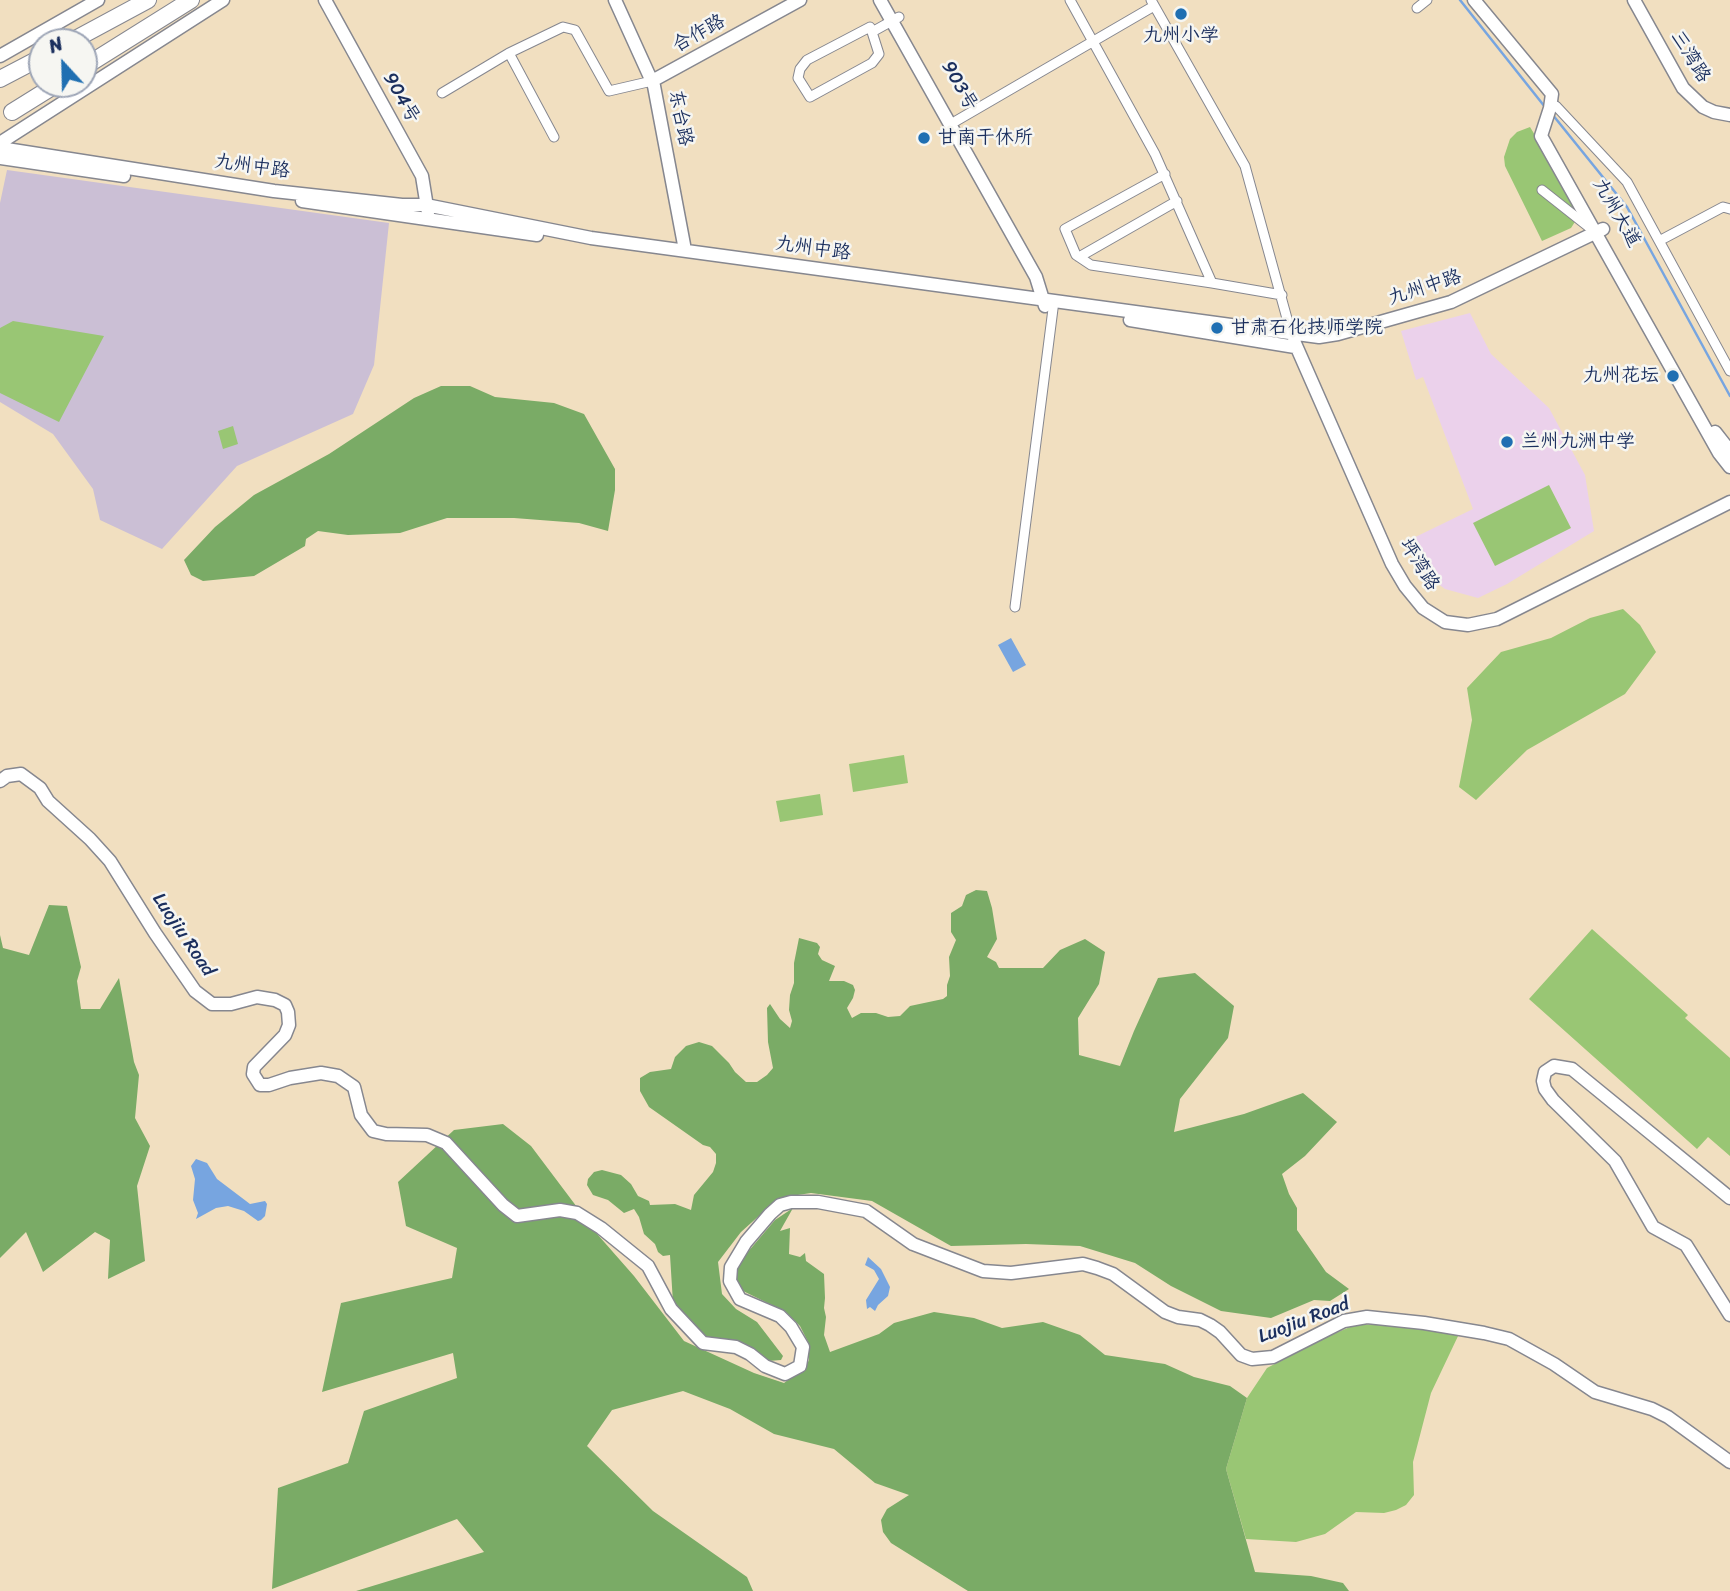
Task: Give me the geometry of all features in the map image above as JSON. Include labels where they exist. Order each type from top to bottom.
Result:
[{"type":"highway","points":[[96,28],[148,0]]},
{"type":"highway","points":[[98,58],[191,0]]},
{"type":"highway","points":[[0,79],[28,64]]},
{"type":"highway","points":[[12,112],[34,98]]},
{"type":"street","points":[[0,56],[98,0]]},
{"type":"street","points":[[0,143],[223,0]]},
{"type":"street","points":[[317,0],[416,177],[423,205]]},
{"type":"street","name":"904号","points":[[326,0],[422,176],[423,205],[427,219]]},
{"type":"street","name":"东台路","points":[[616,0],[652,81],[657,99],[685,250]]},
{"type":"street","name":"合作路","points":[[652,81],[800,0]]},
{"type":"street","points":[[880,0],[895,19],[1049,304],[1015,607]]},
{"type":"street","name":"903号","points":[[889,0],[895,19],[972,149],[1049,304]]},
{"type":"street","points":[[1070,0],[1165,174],[1212,283]]},
{"type":"street","points":[[1417,8],[1427,0]]},
{"type":"street","points":[[1474,0],[1552,94],[1554,108],[1627,182],[1730,370]]},
{"type":"street","points":[[1483,0],[1553,87],[1554,108]]},
{"type":"street","name":"三湾路","points":[[1634,0],[1683,88],[1703,107],[1730,114]]},
{"type":"street","points":[[956,121],[1153,3],[1245,166],[1291,334]]},
{"type":"street","points":[[872,32],[895,19]]},
{"type":"street","points":[[442,93],[509,53],[563,27],[575,30],[609,91],[652,81]]},
{"type":"street","points":[[870,27],[872,32],[879,54],[872,63],[810,97],[798,78],[807,60],[870,27]]},
{"type":"street","points":[[509,53],[554,138]]},
{"type":"street","name":"九州大道","points":[[1554,108],[1546,124],[1554,143],[1599,230],[1713,428],[1730,451]]},
{"type":"street","name":"九州中路","points":[[0,148],[274,191],[423,205],[592,238],[1049,304],[1326,337],[1437,307],[1485,287],[1599,230]]},
{"type":"street","points":[[0,158],[891,286],[1049,304],[1295,347]]},
{"type":"street","points":[[1165,174],[1065,229],[1076,255],[1091,265],[1282,295]]},
{"type":"street","points":[[1542,190],[1599,230],[1718,453],[1730,467]]},
{"type":"street","points":[[1079,257],[1177,201]]},
{"type":"street","points":[[1659,242],[1723,207],[1730,209]]},
{"type":"street","name":"坪湾路","points":[[1291,334],[1392,564],[1423,608],[1445,622],[1468,625],[1497,619],[1730,502]]},
{"type":"street","name":"Luojiu Road","points":[[0,781],[7,776],[21,774],[40,788],[48,801],[110,860],[155,933],[195,990],[212,1004],[231,1004],[257,997],[285,1005],[289,1025],[285,1035],[254,1067],[253,1074],[260,1085],[321,1073],[338,1076],[354,1087],[361,1115],[373,1131],[386,1135],[427,1135],[446,1143],[503,1205],[517,1216],[560,1210],[577,1213],[601,1228],[648,1266],[671,1309],[703,1343],[736,1347],[765,1366],[785,1374],[800,1366],[803,1347],[791,1327],[780,1317],[740,1299],[730,1281],[731,1267],[746,1242],[780,1205],[791,1202],[818,1202],[866,1212],[913,1244],[983,1271],[1011,1273],[1083,1264],[1097,1268],[1113,1274],[1165,1312],[1210,1325],[1241,1355],[1252,1359],[1273,1357],[1344,1321],[1367,1317],[1424,1323],[1509,1339],[1554,1364],[1595,1392],[1652,1409],[1668,1417],[1730,1462]]},
{"type":"street","points":[[1730,1198],[1572,1069],[1554,1066],[1545,1072],[1543,1081],[1549,1094],[1615,1160],[1653,1227],[1686,1245],[1730,1315]]},
{"type":"shaded area","points":[[7,170],[389,223],[374,365],[353,414],[237,466],[162,549],[100,520],[93,489],[53,434],[0,402],[0,203]]},
{"type":"shaded area","name":"兰州九洲中学","points":[[1470,313],[1491,354],[1549,408],[1585,475],[1594,531],[1507,584],[1478,598],[1445,589],[1429,577],[1403,543],[1473,509],[1423,377],[1416,380],[1401,331]]},
{"type":"green space","points":[[1530,127],[1577,204],[1578,217],[1571,228],[1542,241],[1505,166],[1504,157],[1510,139],[1517,132]]},
{"type":"green space","points":[[13,321],[104,336],[59,422],[0,393],[0,328]]},
{"type":"green space","points":[[441,386],[470,386],[495,397],[554,403],[584,414],[615,469],[615,490],[608,531],[579,523],[514,518],[447,518],[400,533],[348,535],[318,531],[306,539],[305,546],[254,576],[203,581],[191,575],[184,560],[215,527],[254,495],[329,454],[414,398]]},
{"type":"green space","points":[[233,426],[238,444],[223,449],[218,431]]},
{"type":"green space","points":[[1549,485],[1571,528],[1495,566],[1473,523]]},
{"type":"green space","points":[[1623,609],[1640,625],[1656,652],[1625,694],[1527,750],[1476,800],[1459,787],[1472,720],[1467,688],[1501,652],[1551,638],[1590,618]]},
{"type":"green space","points":[[904,755],[908,783],[853,792],[849,764]]},
{"type":"green space","points":[[820,794],[823,815],[780,822],[776,801]]},
{"type":"green space","points":[[976,890],[987,891],[997,939],[987,957],[996,962],[999,968],[1043,968],[1060,950],[1085,939],[1105,952],[1099,984],[1078,1018],[1079,1055],[1120,1066],[1158,978],[1195,973],[1234,1006],[1228,1038],[1180,1099],[1174,1132],[1244,1114],[1303,1093],[1337,1122],[1305,1156],[1282,1174],[1297,1208],[1297,1230],[1326,1272],[1349,1289],[1330,1301],[1314,1300],[1271,1318],[1221,1311],[1171,1286],[1135,1263],[1080,1246],[951,1246],[872,1201],[811,1193],[791,1196],[771,1205],[741,1232],[718,1262],[722,1294],[736,1309],[757,1322],[783,1356],[781,1360],[768,1361],[705,1340],[673,1303],[670,1255],[663,1256],[658,1252],[655,1244],[644,1234],[634,1209],[624,1213],[608,1200],[593,1195],[587,1185],[594,1172],[602,1170],[621,1175],[631,1184],[638,1196],[649,1201],[650,1205],[675,1204],[691,1210],[694,1195],[713,1172],[716,1154],[710,1147],[703,1145],[649,1107],[640,1091],[640,1078],[650,1072],[671,1069],[675,1057],[686,1046],[699,1042],[712,1046],[746,1082],[757,1082],[767,1075],[773,1068],[768,1042],[767,1008],[770,1004],[790,1028],[790,995],[799,938],[817,943],[820,947],[818,954],[822,960],[835,966],[829,981],[844,981],[853,985],[853,998],[847,1008],[852,1018],[861,1013],[900,1016],[910,1006],[943,999],[947,996],[949,957],[956,940],[951,932],[951,913],[962,906],[966,895]]},
{"type":"green space","points":[[49,905],[67,906],[81,967],[77,981],[81,1009],[100,1009],[119,978],[134,1062],[139,1075],[135,1118],[150,1146],[137,1186],[145,1261],[108,1279],[110,1240],[95,1232],[43,1272],[26,1232],[0,1258],[0,935],[3,948],[29,955]]},
{"type":"green space","points":[[1592,929],[1688,1015],[1685,1018],[1730,1058],[1730,1156],[1708,1137],[1697,1149],[1529,999]]},
{"type":"green space","points":[[503,1124],[531,1146],[598,1235],[634,1276],[684,1341],[754,1373],[784,1383],[806,1366],[809,1360],[809,1344],[800,1326],[786,1312],[743,1291],[736,1273],[741,1260],[775,1220],[793,1208],[780,1231],[790,1228],[789,1254],[800,1257],[805,1253],[806,1261],[824,1274],[824,1335],[830,1352],[879,1334],[894,1323],[934,1312],[974,1318],[1002,1328],[1043,1322],[1080,1335],[1105,1355],[1165,1364],[1194,1377],[1230,1386],[1247,1398],[1226,1469],[1255,1572],[1311,1576],[1343,1583],[1349,1591],[968,1591],[891,1543],[883,1532],[881,1520],[887,1509],[909,1495],[875,1483],[834,1449],[774,1434],[730,1409],[683,1391],[612,1410],[587,1446],[653,1511],[747,1577],[753,1591],[356,1591],[484,1552],[457,1519],[272,1589],[278,1488],[348,1463],[364,1411],[457,1378],[453,1353],[322,1392],[341,1303],[452,1278],[457,1248],[406,1226],[398,1182],[454,1130]]},
{"type":"green space","points":[[1357,1324],[1459,1334],[1431,1393],[1413,1462],[1414,1495],[1406,1505],[1396,1510],[1384,1513],[1356,1512],[1325,1534],[1296,1542],[1246,1539],[1226,1469],[1247,1398],[1267,1368]]},
{"type":"water","points":[[1011,638],[1026,665],[1013,672],[998,645]]},
{"type":"water","points":[[196,1159],[207,1163],[217,1179],[250,1204],[265,1201],[265,1216],[258,1221],[244,1211],[228,1206],[216,1208],[196,1219],[198,1213],[193,1200],[195,1179],[191,1166]]},
{"type":"water","points":[[868,1257],[881,1269],[890,1287],[888,1296],[875,1311],[870,1307],[867,1309],[866,1300],[879,1279],[874,1270],[865,1265]]},
{"type":"waterway","points":[[1460,0],[1545,107]]},
{"type":"waterway","points":[[1552,114],[1627,207],[1730,396]]},
{"type":"place","name":"九州小学","points":[[1181,14]]},
{"type":"place","name":"甘南干休所","points":[[924,138]]},
{"type":"place","name":"甘肃石化技师学院","points":[[1217,328]]},
{"type":"place","name":"九州花坛","points":[[1673,376]]},
{"type":"place","name":"兰州九洲中学","points":[[1507,442]]}]
